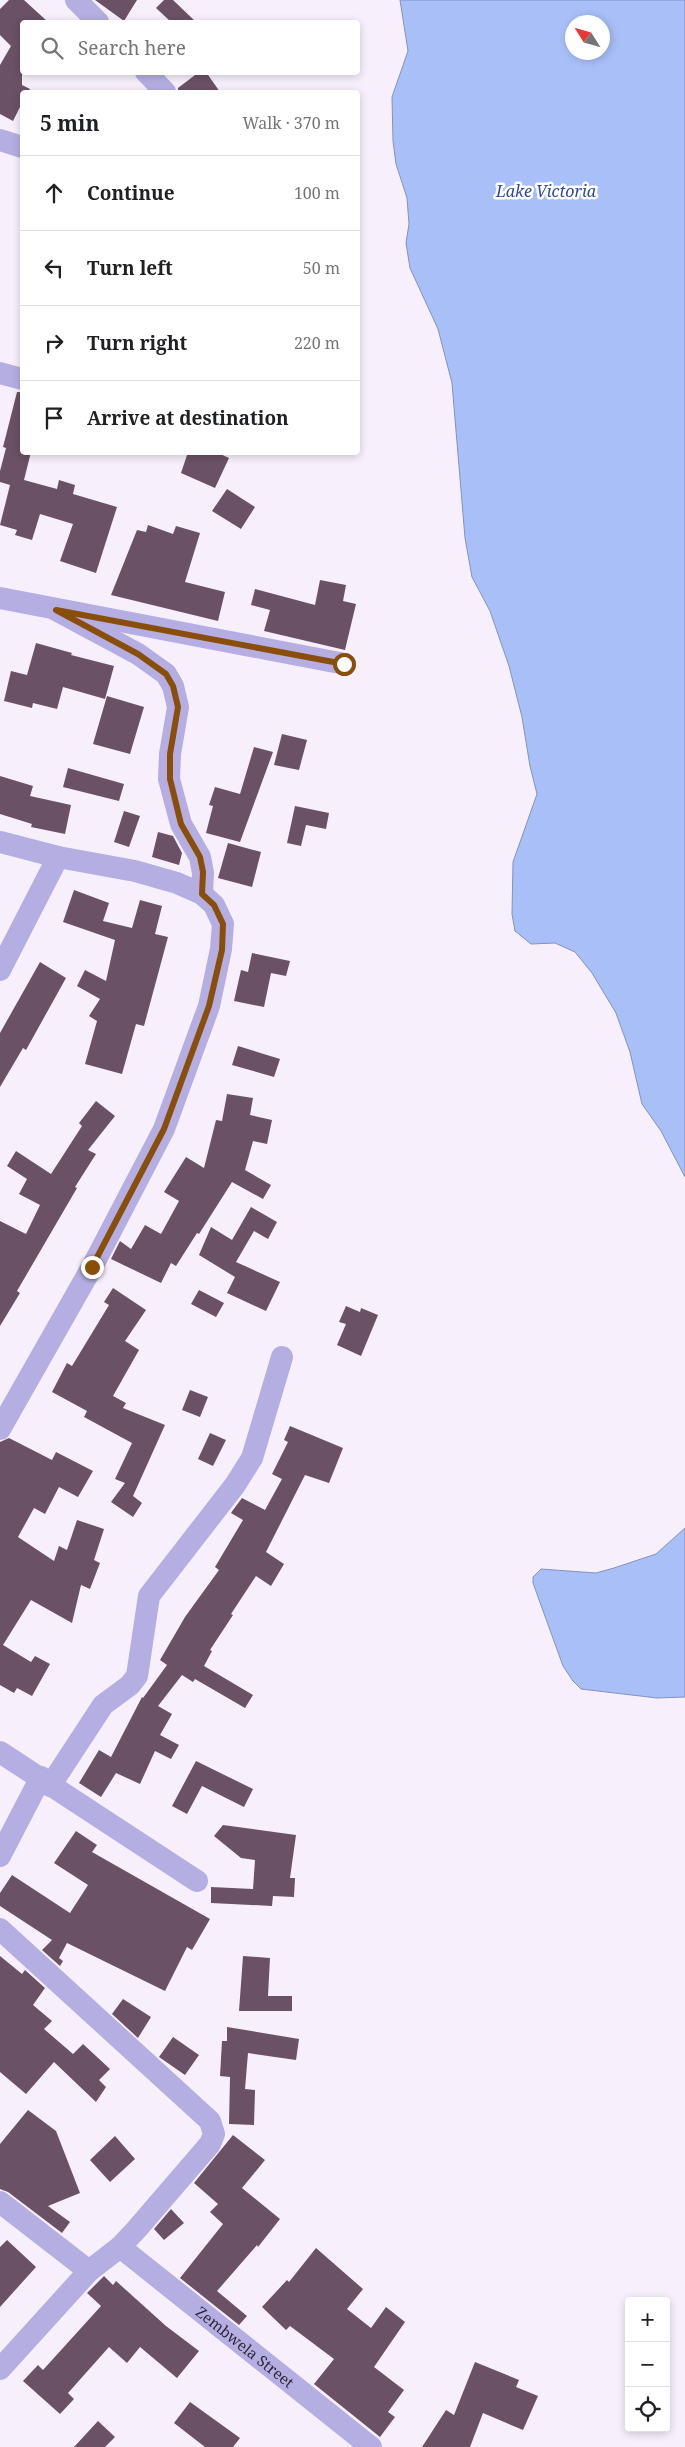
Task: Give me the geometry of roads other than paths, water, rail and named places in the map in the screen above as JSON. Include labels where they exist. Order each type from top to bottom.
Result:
[{"type":"street","points":[[76,0],[96,20]]},
{"type":"street","points":[[149,75],[163,90]]},
{"type":"street","points":[[0,140],[20,146]]},
{"type":"street","points":[[0,372],[20,378]]},
{"type":"street","points":[[0,598],[344,664]]},
{"type":"street","points":[[56,610],[138,654],[166,674],[173,686],[178,707],[170,754],[170,779],[181,824],[200,857],[203,872],[202,894]]},
{"type":"street","points":[[0,842],[58,857],[135,872],[177,884],[202,894],[214,905],[223,924],[222,950],[209,1006],[164,1129],[92,1267],[0,1429]]},
{"type":"street","points":[[0,970],[58,857]]},
{"type":"street","points":[[0,1856],[46,1782],[103,1705],[130,1685],[137,1676],[149,1596],[235,1485],[252,1458],[257,1448],[282,1357]]},
{"type":"street","points":[[0,1752],[197,1881]]},
{"type":"street","points":[[0,1929],[210,2121],[214,2134],[210,2144],[120,2247],[89,2271],[0,2369]]},
{"type":"street","points":[[0,2202],[89,2271]]},
{"type":"street","name":"Zembwela Street","points":[[120,2247],[371,2447]]},
{"type":"water","name":"Lake Victoria","points":[[400,0],[685,0],[685,1177],[661,1131],[642,1104],[630,1052],[616,1013],[592,973],[575,952],[555,943],[531,944],[515,931],[512,914],[513,862],[537,794],[530,766],[522,717],[509,666],[490,611],[472,577],[465,538],[452,383],[438,329],[410,268],[406,243],[409,224],[407,198],[396,164],[393,141],[392,97],[408,51]]},
{"type":"water","points":[[685,1528],[685,1697],[657,1698],[581,1689],[563,1666],[533,1583],[533,1577],[541,1569],[596,1573],[614,1568],[656,1554]]}]
